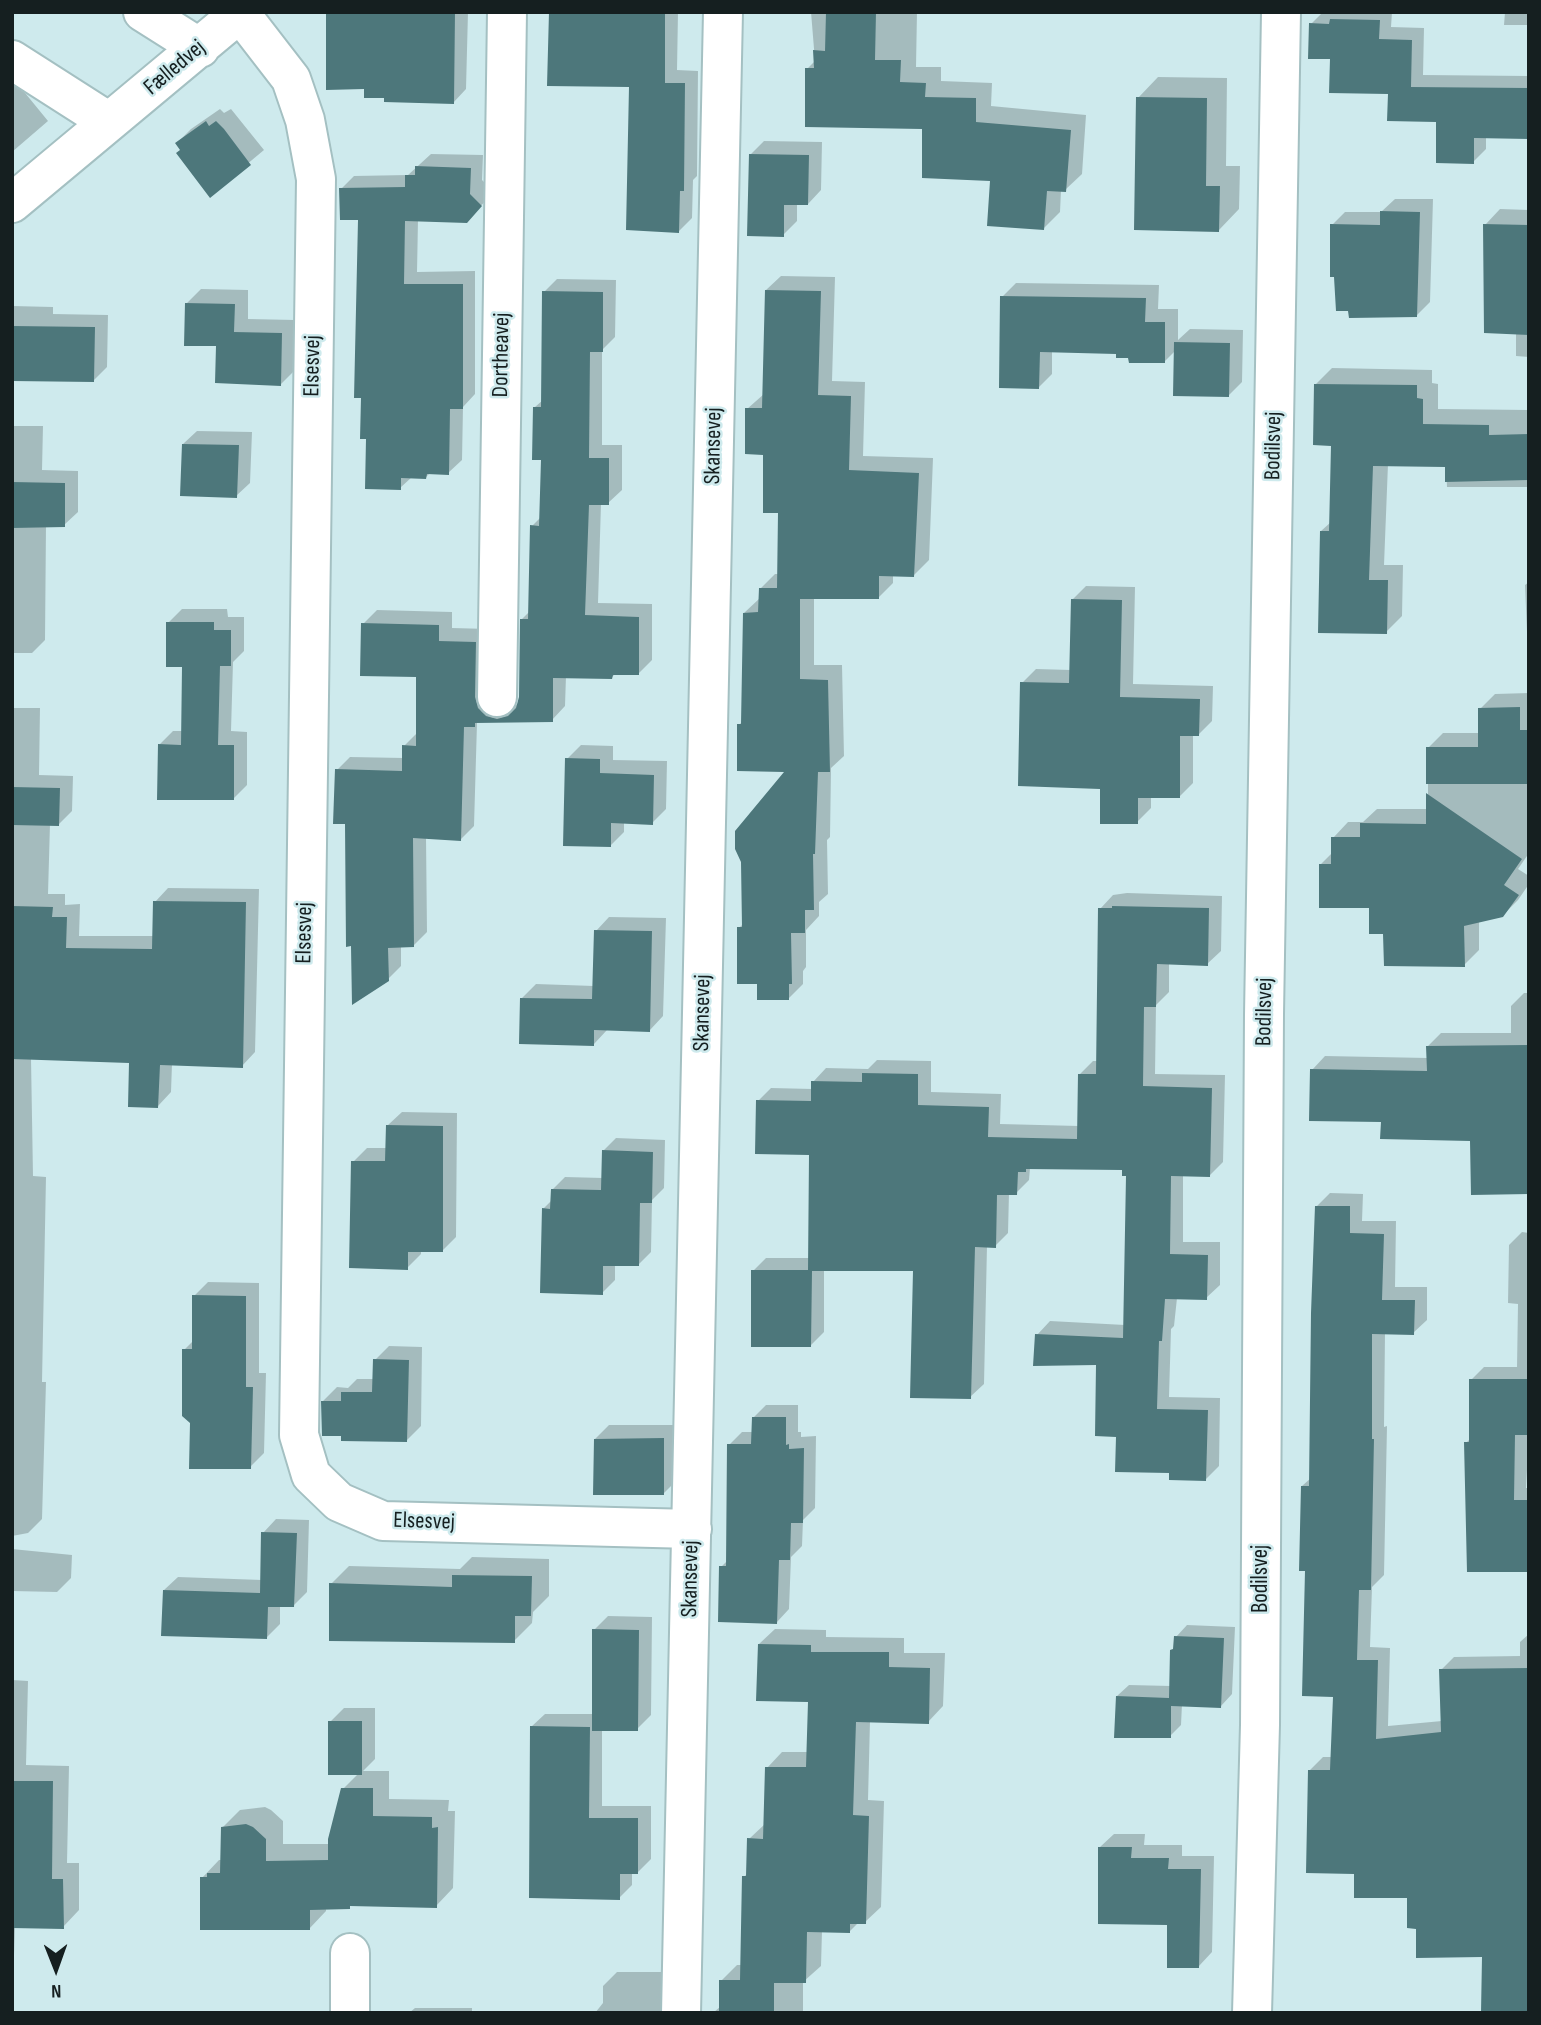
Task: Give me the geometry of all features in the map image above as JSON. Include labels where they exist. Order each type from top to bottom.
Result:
[{"type":"street","points":[[144,12],[200,48]]},
{"type":"street","name":"Dortheavej","points":[[497,697],[507,12]]},
{"type":"street","name":"Skansevej","points":[[681,2013],[723,12]]},
{"type":"street","name":"Bodilsvej","points":[[1252,2013],[1260,1725],[1264,1028],[1281,12]]},
{"type":"street","name":"Fælledvej","points":[[12,203],[241,13]]},
{"type":"street","name":"Elsesvej","points":[[241,13],[290,79],[305,120],[316,179],[299,1435],[311,1475],[340,1502],[383,1521],[692,1529]]},
{"type":"street","points":[[12,60],[109,122]]},
{"type":"street","points":[[350,1953],[350,2013]]},
{"type":"building","points":[[326,12],[455,12],[454,104],[384,102],[384,98],[364,98],[364,89],[326,90]]},
{"type":"building","points":[[549,12],[665,12],[665,83],[685,83],[684,191],[680,191],[679,233],[626,230],[629,87],[547,86]]},
{"type":"building","points":[[826,12],[876,12],[875,60],[901,60],[900,82],[926,83],[925,97],[976,98],[976,122],[1071,130],[1066,192],[1047,191],[1044,230],[987,226],[990,181],[922,178],[922,129],[805,127],[805,68],[814,68],[813,50],[825,51]]},
{"type":"building","points":[[1330,19],[1380,20],[1379,39],[1412,40],[1411,87],[1529,88],[1529,139],[1474,138],[1474,164],[1436,163],[1436,122],[1387,121],[1388,94],[1329,93],[1330,59],[1308,59],[1309,23],[1329,24]]},
{"type":"building","points":[[1136,97],[1207,98],[1206,186],[1220,186],[1219,232],[1134,230]]},
{"type":"building","points":[[206,121],[209,126],[216,121],[251,165],[210,198],[176,153],[180,150],[175,143]]},
{"type":"building","points":[[749,154],[809,155],[808,205],[784,205],[784,237],[747,236]]},
{"type":"building","points":[[415,166],[471,168],[470,194],[482,206],[467,223],[405,221],[404,284],[463,284],[463,409],[450,409],[449,475],[427,474],[426,479],[401,478],[401,490],[365,489],[366,439],[360,439],[361,398],[354,398],[358,220],[340,220],[339,188],[405,187],[405,175],[415,175]]},
{"type":"building","points":[[1380,211],[1420,212],[1417,317],[1349,318],[1348,311],[1336,311],[1334,277],[1330,277],[1330,224],[1380,225]]},
{"type":"building","points":[[1483,224],[1529,225],[1529,335],[1484,333]]},
{"type":"building","points":[[765,290],[821,291],[818,395],[851,396],[849,470],[919,473],[914,577],[879,576],[879,599],[800,599],[800,679],[828,680],[830,772],[818,772],[813,854],[814,910],[805,910],[805,933],[791,933],[792,984],[789,984],[789,1000],[757,1000],[757,984],[737,984],[737,927],[742,927],[741,862],[735,849],[735,831],[784,772],[737,771],[737,724],[741,724],[743,613],[758,612],[759,588],[777,588],[778,513],[763,513],[763,455],[745,454],[745,408],[762,408]]},
{"type":"building","points":[[542,291],[603,292],[603,352],[590,352],[589,458],[609,458],[609,505],[589,505],[585,615],[639,617],[639,675],[613,675],[612,679],[553,678],[553,722],[475,723],[475,727],[464,727],[461,841],[413,838],[414,947],[388,948],[389,981],[352,1005],[351,946],[346,947],[345,824],[333,824],[335,769],[402,771],[402,745],[416,746],[416,677],[360,676],[361,623],[439,625],[439,641],[476,642],[475,697],[478,708],[486,716],[497,719],[508,716],[516,708],[519,697],[520,619],[528,619],[530,525],[539,526],[541,460],[532,460],[533,407],[541,407]]},
{"type":"building","points":[[1000,296],[1146,298],[1145,322],[1165,322],[1165,363],[1129,363],[1128,358],[1116,358],[1116,354],[1040,352],[1039,389],[999,388]]},
{"type":"building","points":[[185,303],[235,304],[234,332],[282,333],[281,386],[215,383],[216,346],[184,346]]},
{"type":"building","points":[[12,326],[95,327],[94,382],[12,381]]},
{"type":"building","points":[[1174,342],[1230,343],[1229,397],[1173,396]]},
{"type":"building","points":[[1314,384],[1417,385],[1417,398],[1423,399],[1423,424],[1489,425],[1489,435],[1529,434],[1529,480],[1445,482],[1445,467],[1373,466],[1369,580],[1388,580],[1387,634],[1318,633],[1320,531],[1329,531],[1331,446],[1313,445]]},
{"type":"building","points":[[182,444],[239,445],[237,498],[180,496]]},
{"type":"building","points":[[12,482],[65,483],[65,527],[12,528]]},
{"type":"building","points":[[1071,599],[1122,600],[1120,697],[1200,699],[1199,736],[1180,736],[1180,798],[1138,798],[1138,824],[1100,824],[1100,789],[1018,786],[1020,682],[1069,683]]},
{"type":"building","points":[[166,622],[214,622],[214,630],[231,630],[231,666],[220,666],[218,745],[234,745],[234,800],[157,800],[158,744],[181,745],[182,667],[166,667]]},
{"type":"building","points":[[1520,707],[1520,730],[1529,730],[1529,784],[1426,784],[1426,747],[1478,747],[1478,708]]},
{"type":"building","points":[[565,758],[600,759],[600,773],[654,775],[653,825],[611,823],[611,847],[563,846]]},
{"type":"building","points":[[12,787],[60,788],[59,826],[12,825]]},
{"type":"building","points":[[1426,793],[1522,859],[1504,885],[1519,895],[1503,917],[1464,926],[1465,967],[1384,966],[1383,934],[1369,934],[1369,908],[1319,908],[1319,864],[1331,864],[1331,837],[1360,837],[1360,823],[1426,824]]},
{"type":"building","points":[[153,901],[246,902],[243,1068],[160,1065],[158,1108],[128,1107],[129,1063],[12,1059],[12,906],[53,907],[52,917],[67,917],[66,948],[152,949]]},
{"type":"building","points":[[1098,908],[1209,908],[1208,966],[1157,964],[1156,1007],[1144,1007],[1143,1086],[1212,1088],[1210,1177],[1171,1176],[1170,1254],[1208,1255],[1207,1300],[1165,1299],[1162,1341],[1159,1341],[1157,1409],[1208,1410],[1206,1481],[1169,1480],[1169,1473],[1115,1472],[1116,1437],[1095,1436],[1096,1365],[1033,1366],[1035,1334],[1123,1338],[1126,1176],[1122,1176],[1122,1170],[1026,1169],[1026,1172],[1018,1172],[1017,1195],[997,1195],[996,1248],[975,1247],[971,1399],[910,1398],[913,1271],[812,1271],[811,1347],[751,1347],[751,1270],[808,1270],[809,1155],[755,1154],[756,1100],[811,1101],[811,1081],[862,1082],[862,1073],[918,1074],[918,1105],[989,1107],[988,1137],[1077,1139],[1078,1074],[1096,1074]]},
{"type":"building","points":[[594,930],[652,931],[650,1032],[594,1030],[594,1046],[519,1044],[520,998],[592,999]]},
{"type":"building","points":[[1527,1045],[1529,1194],[1471,1195],[1470,1141],[1380,1139],[1381,1122],[1309,1121],[1310,1069],[1427,1071],[1426,1046]]},
{"type":"building","points":[[386,1125],[443,1126],[443,1252],[408,1252],[408,1270],[349,1268],[351,1161],[385,1161]]},
{"type":"building","points":[[602,1150],[653,1152],[652,1203],[640,1203],[639,1266],[603,1266],[603,1295],[540,1293],[542,1208],[550,1209],[551,1189],[601,1190]]},
{"type":"building","points":[[1315,1206],[1350,1206],[1350,1233],[1384,1234],[1382,1300],[1415,1300],[1414,1335],[1372,1334],[1374,1439],[1371,1590],[1359,1590],[1357,1660],[1378,1660],[1376,1739],[1441,1732],[1439,1669],[1529,1668],[1529,2013],[1481,2013],[1482,1957],[1416,1958],[1416,1929],[1407,1928],[1407,1898],[1354,1898],[1354,1874],[1306,1873],[1308,1770],[1330,1770],[1333,1697],[1302,1696],[1305,1571],[1299,1571],[1301,1486],[1309,1486]]},
{"type":"building","points":[[192,1295],[246,1296],[246,1387],[253,1387],[251,1469],[189,1469],[190,1423],[182,1416],[182,1349],[192,1349]]},
{"type":"building","points":[[373,1359],[409,1360],[407,1442],[341,1441],[341,1436],[322,1436],[321,1401],[341,1401],[341,1392],[372,1392]]},
{"type":"building","points":[[1469,1379],[1529,1379],[1529,1435],[1515,1435],[1514,1500],[1529,1500],[1529,1572],[1467,1572],[1464,1442],[1469,1442]]},
{"type":"building","points":[[752,1417],[786,1417],[786,1445],[789,1444],[789,1449],[804,1448],[803,1523],[791,1523],[790,1560],[779,1560],[777,1624],[718,1622],[719,1566],[726,1566],[727,1444],[751,1444]]},
{"type":"building","points":[[664,1438],[664,1495],[593,1495],[594,1439]]},
{"type":"building","points":[[261,1532],[297,1533],[294,1607],[268,1607],[267,1639],[161,1636],[163,1590],[260,1593]]},
{"type":"building","points":[[452,1575],[532,1576],[531,1616],[515,1616],[515,1643],[329,1641],[329,1583],[452,1587]]},
{"type":"building","points":[[592,1629],[639,1630],[638,1731],[592,1731]]},
{"type":"building","points":[[1174,1636],[1224,1638],[1221,1708],[1171,1706],[1171,1738],[1114,1738],[1116,1696],[1169,1698],[1170,1650],[1173,1649]]},
{"type":"building","points":[[758,1644],[811,1645],[811,1652],[889,1652],[889,1667],[930,1668],[929,1724],[856,1722],[853,1815],[869,1816],[866,1924],[850,1924],[850,1933],[807,1932],[806,1983],[774,1983],[774,2013],[719,2013],[719,1980],[740,1980],[742,1876],[746,1876],[747,1838],[763,1839],[765,1767],[806,1767],[808,1702],[756,1701]]},
{"type":"building","points":[[328,1721],[362,1721],[362,1775],[328,1775]]},
{"type":"building","points":[[530,1726],[590,1727],[589,1818],[638,1818],[638,1874],[620,1874],[620,1900],[529,1898]]},
{"type":"building","points":[[12,1781],[53,1781],[52,1879],[63,1879],[64,1929],[12,1928]]},
{"type":"building","points":[[341,1788],[373,1788],[373,1816],[432,1817],[432,1828],[438,1827],[437,1908],[350,1906],[350,1909],[310,1910],[310,1930],[200,1930],[200,1877],[207,1877],[207,1873],[220,1873],[221,1827],[246,1824],[253,1827],[266,1839],[266,1861],[328,1860],[328,1839]]},
{"type":"building","points":[[1098,1847],[1132,1847],[1131,1858],[1169,1858],[1168,1869],[1201,1869],[1199,1968],[1167,1968],[1167,1925],[1098,1924]]}]
